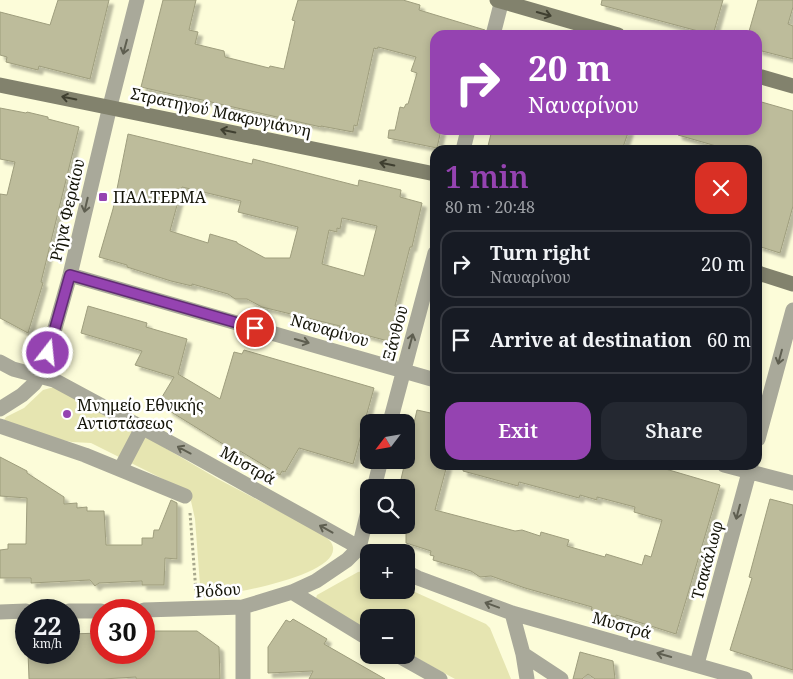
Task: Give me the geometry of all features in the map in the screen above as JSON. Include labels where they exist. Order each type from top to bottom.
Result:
[{"type":"street","name":"Ρήγα Φεραίου","points":[[0,409],[22,395],[34,384],[48,353],[70,275],[110,106],[138,0]]},
{"type":"street","points":[[494,30],[500,0],[601,30]]},
{"type":"street","points":[[762,77],[793,86]]},
{"type":"street","name":"Στρατηγού Μακρυγιάννη","points":[[0,85],[430,173]]},
{"type":"street","name":"Ξάνθου","points":[[392,414],[430,271]]},
{"type":"street","points":[[762,274],[793,284]]},
{"type":"street","name":"Ναυαρίνου","points":[[70,275],[430,378]]},
{"type":"street","points":[[762,424],[793,310]]},
{"type":"street","name":"Μυστρά","points":[[0,362],[13,369],[54,380],[360,548]]},
{"type":"street","points":[[0,426],[121,468],[185,496]]},
{"type":"street","points":[[121,468],[142,428]]},
{"type":"street","name":"Τσακάλωφ","points":[[697,664],[749,470]]},
{"type":"street","points":[[755,470],[793,484]]},
{"type":"street","name":"Ρόδου","points":[[155,610],[244,607],[292,592],[316,581],[360,552]]},
{"type":"street","name":"Μυστρά","points":[[415,576],[512,613],[745,679]]},
{"type":"street","points":[[292,592],[360,634]]},
{"type":"street","points":[[243,679],[244,607]]},
{"type":"street","points":[[0,612],[15,611]]},
{"type":"street","points":[[512,613],[523,654],[527,679]]},
{"type":"street","points":[[523,654],[561,679]]},
{"type":"street","points":[[413,664],[440,679]]},
{"type":"path","points":[[185,496],[191,518],[198,610]]},
{"type":"green space","points":[[54,387],[73,394],[218,479],[317,531],[332,544],[330,558],[318,567],[299,576],[277,583],[201,598],[195,519],[189,492],[91,443],[72,442],[37,435],[4,420],[6,417],[24,408],[43,390]]},
{"type":"green space","points":[[360,572],[360,599],[415,599],[415,592],[486,624],[490,628],[511,679],[455,679],[415,657],[415,609],[360,609],[360,626],[316,598],[317,595]]},
{"type":"building","points":[[58,0],[109,0],[90,79],[39,66],[38,70],[6,62],[7,57],[0,55],[0,12],[50,25]]},
{"type":"building","points":[[163,0],[196,0],[189,30],[198,32],[195,44],[224,51],[225,57],[269,68],[270,66],[284,69],[295,21],[292,20],[298,0],[403,0],[420,5],[419,10],[485,30],[430,30],[430,135],[440,135],[438,145],[430,145],[430,147],[388,138],[389,130],[395,130],[400,107],[404,108],[408,104],[417,73],[411,71],[416,57],[378,47],[377,49],[374,48],[357,126],[354,125],[353,132],[321,127],[141,87]]},
{"type":"building","points":[[602,0],[723,0],[714,30],[694,30],[601,5]]},
{"type":"building","points":[[758,0],[793,0],[788,24],[793,26],[793,59],[762,51],[762,30],[749,30]]},
{"type":"building","points":[[762,102],[793,111],[793,206],[780,253],[762,247],[762,145],[713,145],[678,135],[762,135]]},
{"type":"building","points":[[0,108],[48,117],[48,119],[79,127],[41,282],[43,283],[28,333],[0,318],[0,194],[7,195],[15,162],[0,159]]},
{"type":"building","points":[[128,134],[252,164],[253,159],[358,186],[359,180],[401,190],[400,197],[422,203],[395,306],[397,307],[388,341],[339,328],[340,326],[262,307],[247,299],[235,299],[228,294],[192,284],[192,286],[171,281],[99,257],[113,209]],"holes":[[[182,187],[241,201],[238,212],[298,227],[290,258],[265,258],[237,242],[210,234],[208,243],[170,231]],[[342,218],[377,226],[364,276],[322,264],[329,230],[337,232],[337,228],[340,229]]]},
{"type":"building","points":[[491,135],[627,135],[624,145],[488,145]]},
{"type":"building","points":[[88,306],[147,323],[146,327],[187,339],[178,374],[220,399],[234,352],[242,354],[244,350],[374,388],[367,414],[360,414],[360,439],[353,464],[299,448],[285,472],[282,471],[280,475],[240,451],[239,453],[223,444],[168,410],[169,408],[159,402],[174,377],[135,365],[142,351],[81,333]]},
{"type":"building","points":[[417,410],[430,413],[430,470],[446,470],[435,510],[515,531],[522,530],[540,536],[541,532],[569,540],[567,546],[605,557],[606,554],[642,565],[645,555],[651,557],[662,520],[634,512],[635,507],[597,497],[597,500],[580,495],[579,498],[519,482],[518,486],[463,470],[669,470],[720,485],[676,634],[616,615],[616,617],[591,610],[592,607],[491,576],[480,577],[471,571],[433,560],[434,556],[430,555],[431,551],[415,546],[415,544],[406,543],[406,534],[415,534],[415,479],[401,479],[403,469],[415,469],[415,419]]},
{"type":"building","points":[[0,457],[27,471],[27,473],[64,497],[64,504],[77,503],[77,508],[87,507],[87,511],[104,511],[106,545],[142,545],[142,538],[153,538],[154,530],[159,530],[171,500],[177,503],[177,559],[165,558],[164,585],[142,585],[142,581],[99,583],[95,586],[90,580],[31,583],[31,578],[0,578],[0,550],[8,549],[8,544],[26,544],[27,498],[0,496]]},
{"type":"building","points":[[770,499],[793,505],[793,670],[730,650],[752,578],[749,577]]},
{"type":"building","points":[[293,619],[327,639],[324,644],[385,679],[309,679],[313,671],[268,673],[268,647],[286,620],[290,622]]},
{"type":"building","points":[[155,631],[197,631],[219,647],[220,679],[136,679],[136,677],[29,679],[28,664],[80,664],[80,634],[90,633],[90,664],[155,664]]},
{"type":"building","points":[[580,652],[613,661],[615,679],[595,679],[588,674],[582,679],[573,679]]},
{"type":"place","name":"ΠΑΛ.ΤΕΡΜΑ","points":[[103,197]]},
{"type":"place","name":"Μνημείο Εθνικής Αντιστάσεως","points":[[67,414]]},
{"type":"route","points":[[48,353],[70,275],[255,328]]}]
